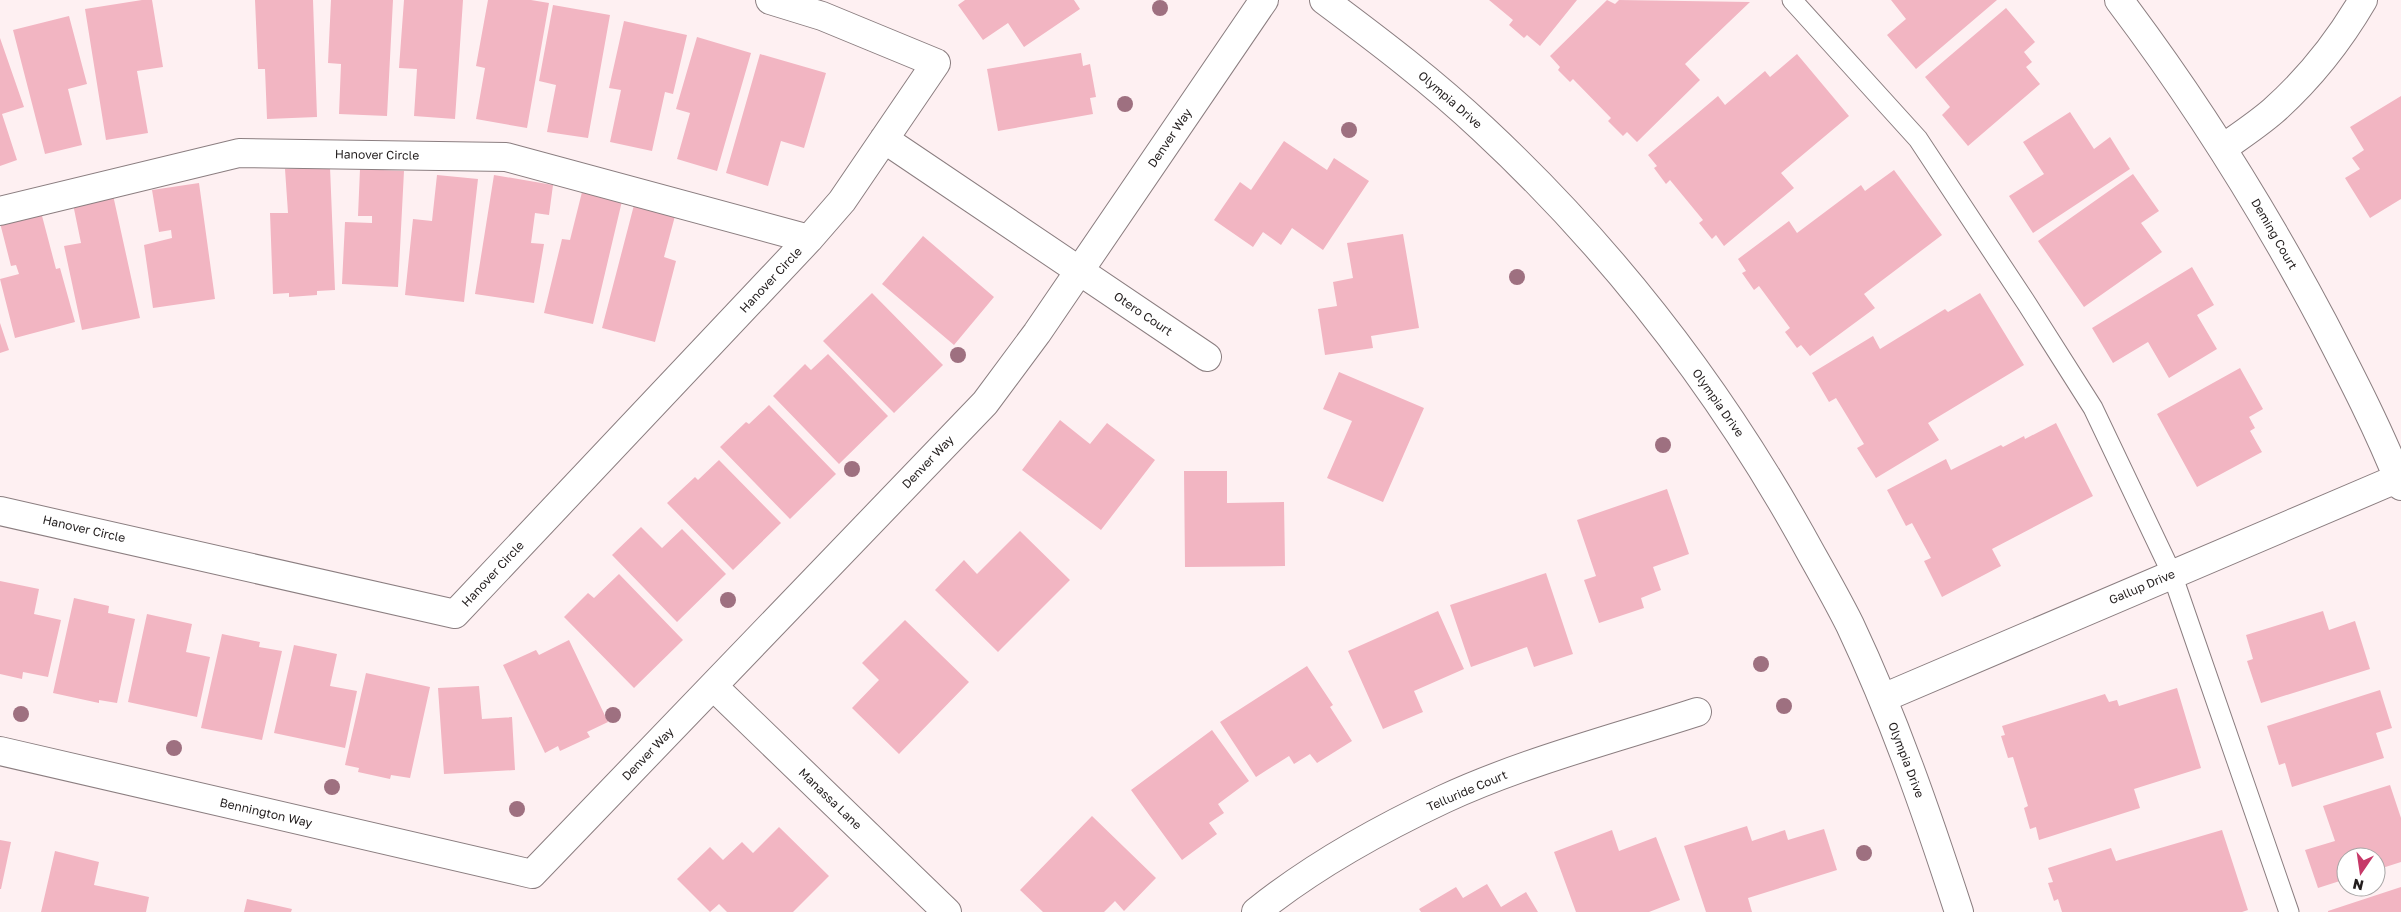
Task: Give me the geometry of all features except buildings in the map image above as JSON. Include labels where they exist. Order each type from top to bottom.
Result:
[{"type":"street","name":"Hanover Circle","points":[[0,511],[455,614],[810,239],[842,201],[936,62],[822,16],[770,0]]},
{"type":"street","name":"Denver Way","points":[[532,874],[985,403],[1080,271],[1264,0]]},
{"type":"street","name":"Olympia Drive","points":[[1324,0],[1395,52],[1483,129],[1566,211],[1642,299],[1713,392],[1777,490],[1846,618],[1883,698],[1926,812],[1959,912]]},
{"type":"street","name":"Deming Court","points":[[2119,0],[2155,48],[2223,148],[2284,248],[2356,386],[2400,480]]},
{"type":"street","points":[[2223,148],[2273,111],[2315,69],[2347,28],[2363,0]]},
{"type":"street","points":[[884,139],[1080,271]]},
{"type":"street","name":"Hanover Circle","points":[[0,211],[239,153],[506,158],[810,239]]},
{"type":"street","name":"Otero Court","points":[[1080,271],[1207,357]]},
{"type":"street","name":"Gallup Drive","points":[[1883,698],[2172,574],[2400,480]]},
{"type":"street","name":"Manassa Lane","points":[[713,686],[947,912]]},
{"type":"street","name":"Telluride Court","points":[[1256,912],[1279,894],[1359,842],[1445,798],[1534,764],[1697,712]]},
{"type":"street","name":"Bennington Way","points":[[0,751],[532,874]]},
{"type":"lane","points":[[1792,0],[1918,139],[2092,408],[2172,574],[2289,912]]}]
